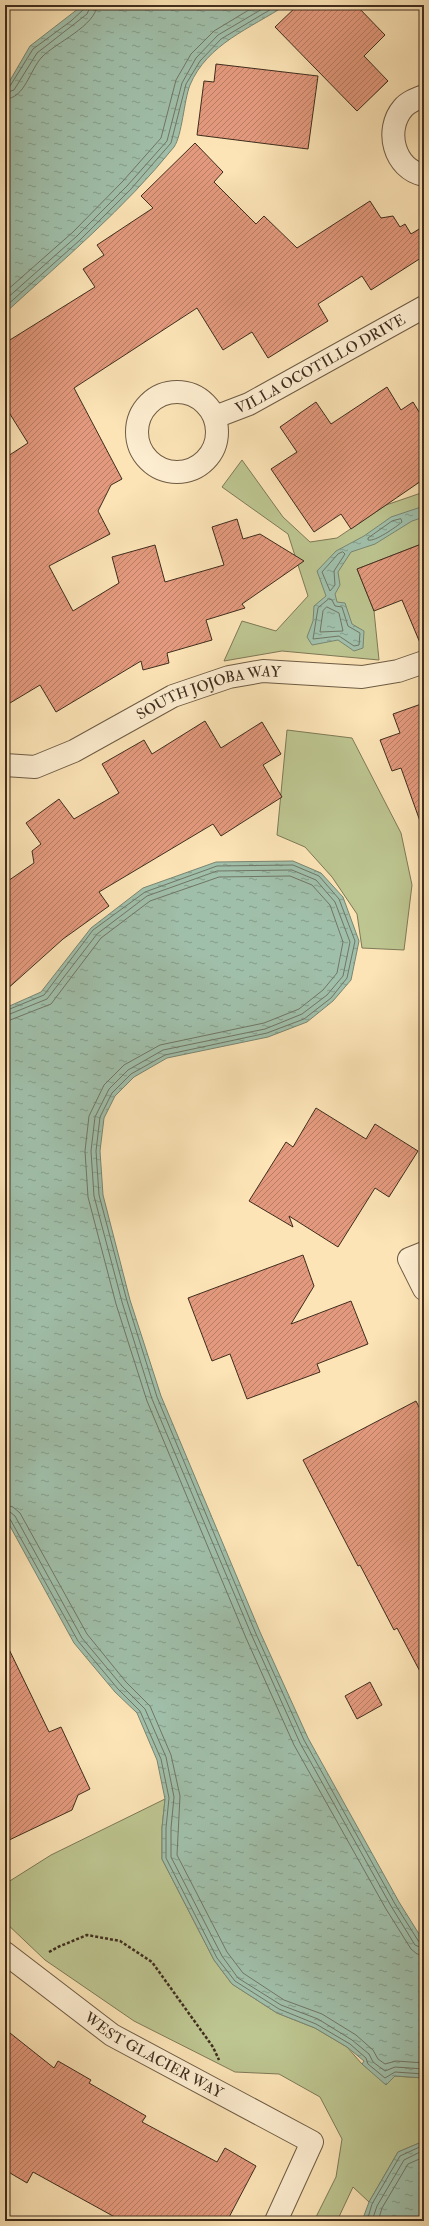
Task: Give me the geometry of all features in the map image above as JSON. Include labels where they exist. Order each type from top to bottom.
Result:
[{"type":"street","points":[[424,96],[414,100],[403,108],[396,118],[393,131],[394,145],[399,158],[408,168],[424,174]]},
{"type":"street","name":"VILLA OCOTILLO DRIVE","points":[[215,417],[249,404],[424,307]]},
{"type":"street","name":"SOUTH JOJOBA WAY","points":[[5,766],[35,767],[74,751],[173,696],[229,678],[263,671],[362,677],[398,671],[424,662]]},
{"type":"street","points":[[417,1256],[424,1290]]},
{"type":"street","name":"WEST GLACIER WAY","points":[[5,1953],[112,2035],[312,2142],[276,2221]]},
{"type":"path","points":[[26,1969],[58,1946],[87,1935],[120,1941],[152,1962],[213,2047],[220,2063]]},
{"type":"green space","points":[[242,460],[283,517],[310,542],[337,538],[386,505],[424,492],[424,543],[357,569],[374,611],[379,660],[282,651],[224,661],[242,621],[276,631],[308,596],[288,534],[222,487]]},
{"type":"green space","points":[[287,730],[352,738],[401,833],[412,885],[404,950],[362,948],[357,914],[332,877],[305,847],[277,835]]},
{"type":"green space","points":[[165,1799],[162,1828],[162,1859],[214,1960],[232,1984],[277,2013],[315,2028],[347,2047],[362,2064],[387,2084],[395,2076],[424,2078],[424,2141],[398,2152],[369,2202],[353,2187],[337,2221],[314,2221],[336,2177],[342,2139],[320,2097],[279,2074],[235,2072],[134,2021],[45,1960],[5,1922],[5,1884],[51,1855]]},
{"type":"water","points":[[83,5],[286,5],[231,38],[207,58],[190,85],[179,135],[174,147],[114,212],[5,313],[5,89],[30,46]]},
{"type":"water","points":[[424,506],[424,517],[412,521],[375,544],[351,552],[338,572],[340,585],[335,594],[337,602],[345,603],[352,624],[364,631],[363,648],[354,651],[338,640],[312,645],[307,637],[313,621],[314,606],[326,596],[317,571],[336,551],[364,536],[391,517]]},
{"type":"water","points":[[293,861],[321,873],[343,897],[359,941],[351,980],[333,1001],[307,1022],[268,1037],[167,1058],[134,1077],[115,1096],[104,1118],[100,1151],[103,1195],[130,1300],[161,1396],[260,1632],[308,1738],[399,1902],[424,1942],[424,2078],[395,2076],[386,2085],[362,2064],[364,2061],[347,2047],[315,2028],[277,2013],[232,1984],[214,1960],[162,1859],[162,1828],[165,1799],[157,1760],[137,1713],[115,1692],[74,1643],[5,1517],[5,1008],[41,992],[91,928],[143,888],[216,862]]},
{"type":"water","points":[[424,2141],[424,2221],[362,2221],[369,2202],[398,2152]]},
{"type":"building","points":[[298,5],[356,5],[385,35],[364,56],[388,81],[357,111],[275,27]]},
{"type":"building","points":[[216,64],[318,76],[308,149],[197,135],[204,81],[214,82]]},
{"type":"building","points":[[195,143],[223,172],[214,182],[256,224],[264,216],[297,248],[370,201],[381,218],[393,216],[400,227],[405,224],[411,234],[424,226],[424,256],[371,290],[362,276],[318,304],[328,321],[268,358],[252,332],[223,350],[197,308],[74,388],[122,479],[111,485],[98,511],[110,534],[49,566],[73,611],[119,583],[112,557],[155,545],[165,582],[224,565],[212,527],[237,519],[243,539],[260,534],[304,561],[242,604],[245,608],[206,620],[212,640],[167,653],[169,663],[143,670],[141,661],[56,712],[40,685],[5,706],[5,458],[28,443],[5,406],[5,343],[95,287],[83,269],[104,255],[97,245],[153,208],[141,196]]},
{"type":"building","points":[[387,387],[401,410],[413,402],[424,420],[424,479],[351,529],[341,514],[314,532],[271,469],[297,452],[280,427],[316,402],[331,424]]},
{"type":"building","points":[[424,543],[423,650],[402,600],[374,611],[357,569]]},
{"type":"building","points":[[424,703],[424,823],[421,824],[401,768],[392,771],[380,740],[400,733],[393,714]]},
{"type":"building","points":[[205,721],[221,748],[262,722],[281,754],[263,765],[282,797],[221,836],[213,824],[99,892],[109,906],[63,939],[5,991],[5,883],[34,863],[32,851],[41,844],[26,823],[59,799],[74,819],[119,793],[102,764],[144,740],[152,754]]},
{"type":"building","points":[[316,1108],[366,1139],[375,1124],[418,1151],[389,1197],[375,1188],[338,1247],[289,1216],[293,1227],[249,1201],[286,1142],[293,1147]]},
{"type":"building","points":[[303,1255],[314,1286],[291,1324],[351,1301],[368,1344],[317,1364],[320,1372],[247,1399],[230,1354],[212,1361],[188,1298]]},
{"type":"building","points":[[416,1401],[424,1417],[424,1679],[397,1628],[394,1630],[360,1565],[358,1566],[303,1460]]},
{"type":"building","points":[[5,1641],[49,1732],[61,1727],[90,1789],[78,1795],[72,1810],[5,1842]]},
{"type":"building","points":[[370,1682],[382,1705],[357,1719],[345,1696]]},
{"type":"building","points":[[5,2029],[54,2068],[58,2061],[91,2080],[89,2083],[146,2116],[142,2122],[217,2162],[225,2148],[256,2166],[227,2221],[122,2221],[33,2172],[27,2183],[5,2170]]}]
